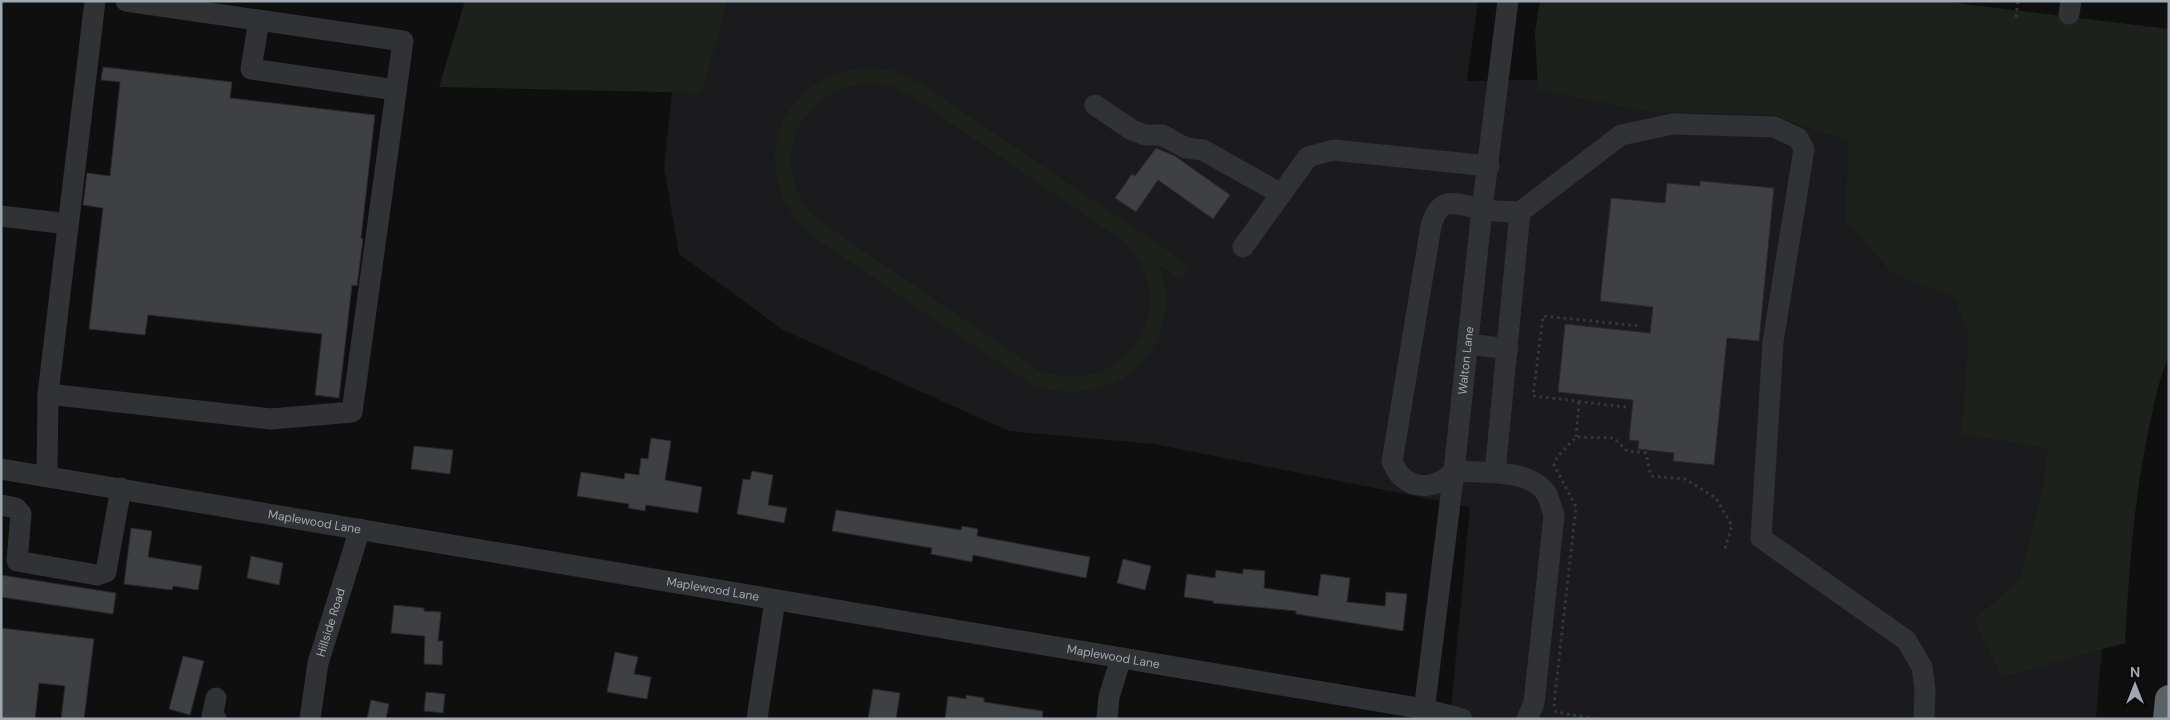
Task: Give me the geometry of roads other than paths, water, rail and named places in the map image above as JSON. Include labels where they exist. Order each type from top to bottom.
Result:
[{"type":"highway","points":[[2167,719],[2169,699]]},
{"type":"street","points":[[47,475],[48,394],[95,1]]},
{"type":"street","points":[[48,394],[271,419],[352,412],[403,41],[126,1]]},
{"type":"street","name":"Walton Lane","points":[[1424,714],[1508,1]]},
{"type":"street","points":[[259,20],[251,69],[396,90]]},
{"type":"street","points":[[1095,105],[1132,130],[1145,136],[1162,136],[1186,148],[1203,150],[1281,194]]},
{"type":"street","points":[[1527,719],[1534,703],[1554,515],[1546,492],[1526,476],[1495,473],[1454,471],[1445,481],[1430,486],[1415,484],[1401,476],[1392,462],[1435,212],[1444,204],[1454,202],[1482,209],[1520,212],[1621,136],[1673,124],[1774,127],[1798,138],[1804,149],[1773,342],[1761,538],[1906,640],[1922,667],[1925,690],[1924,719]]},
{"type":"street","points":[[1244,248],[1308,157],[1333,150],[1489,166]]},
{"type":"street","points":[[1495,473],[1520,212]]},
{"type":"street","points":[[1,216],[68,224]]},
{"type":"street","points":[[1469,344],[1508,349]]},
{"type":"street","name":"Maplewood Lane","points":[[1,469],[47,475],[360,530],[1122,658],[1424,714],[1462,719]]},
{"type":"street","points":[[1,505],[16,508],[21,514],[11,517],[9,559],[97,575],[106,572],[121,488]]},
{"type":"street","name":"Hillside Road","points":[[310,719],[318,663],[360,530]]},
{"type":"street","points":[[757,719],[775,600]]},
{"type":"street","points":[[1106,719],[1109,697],[1122,658]]}]
